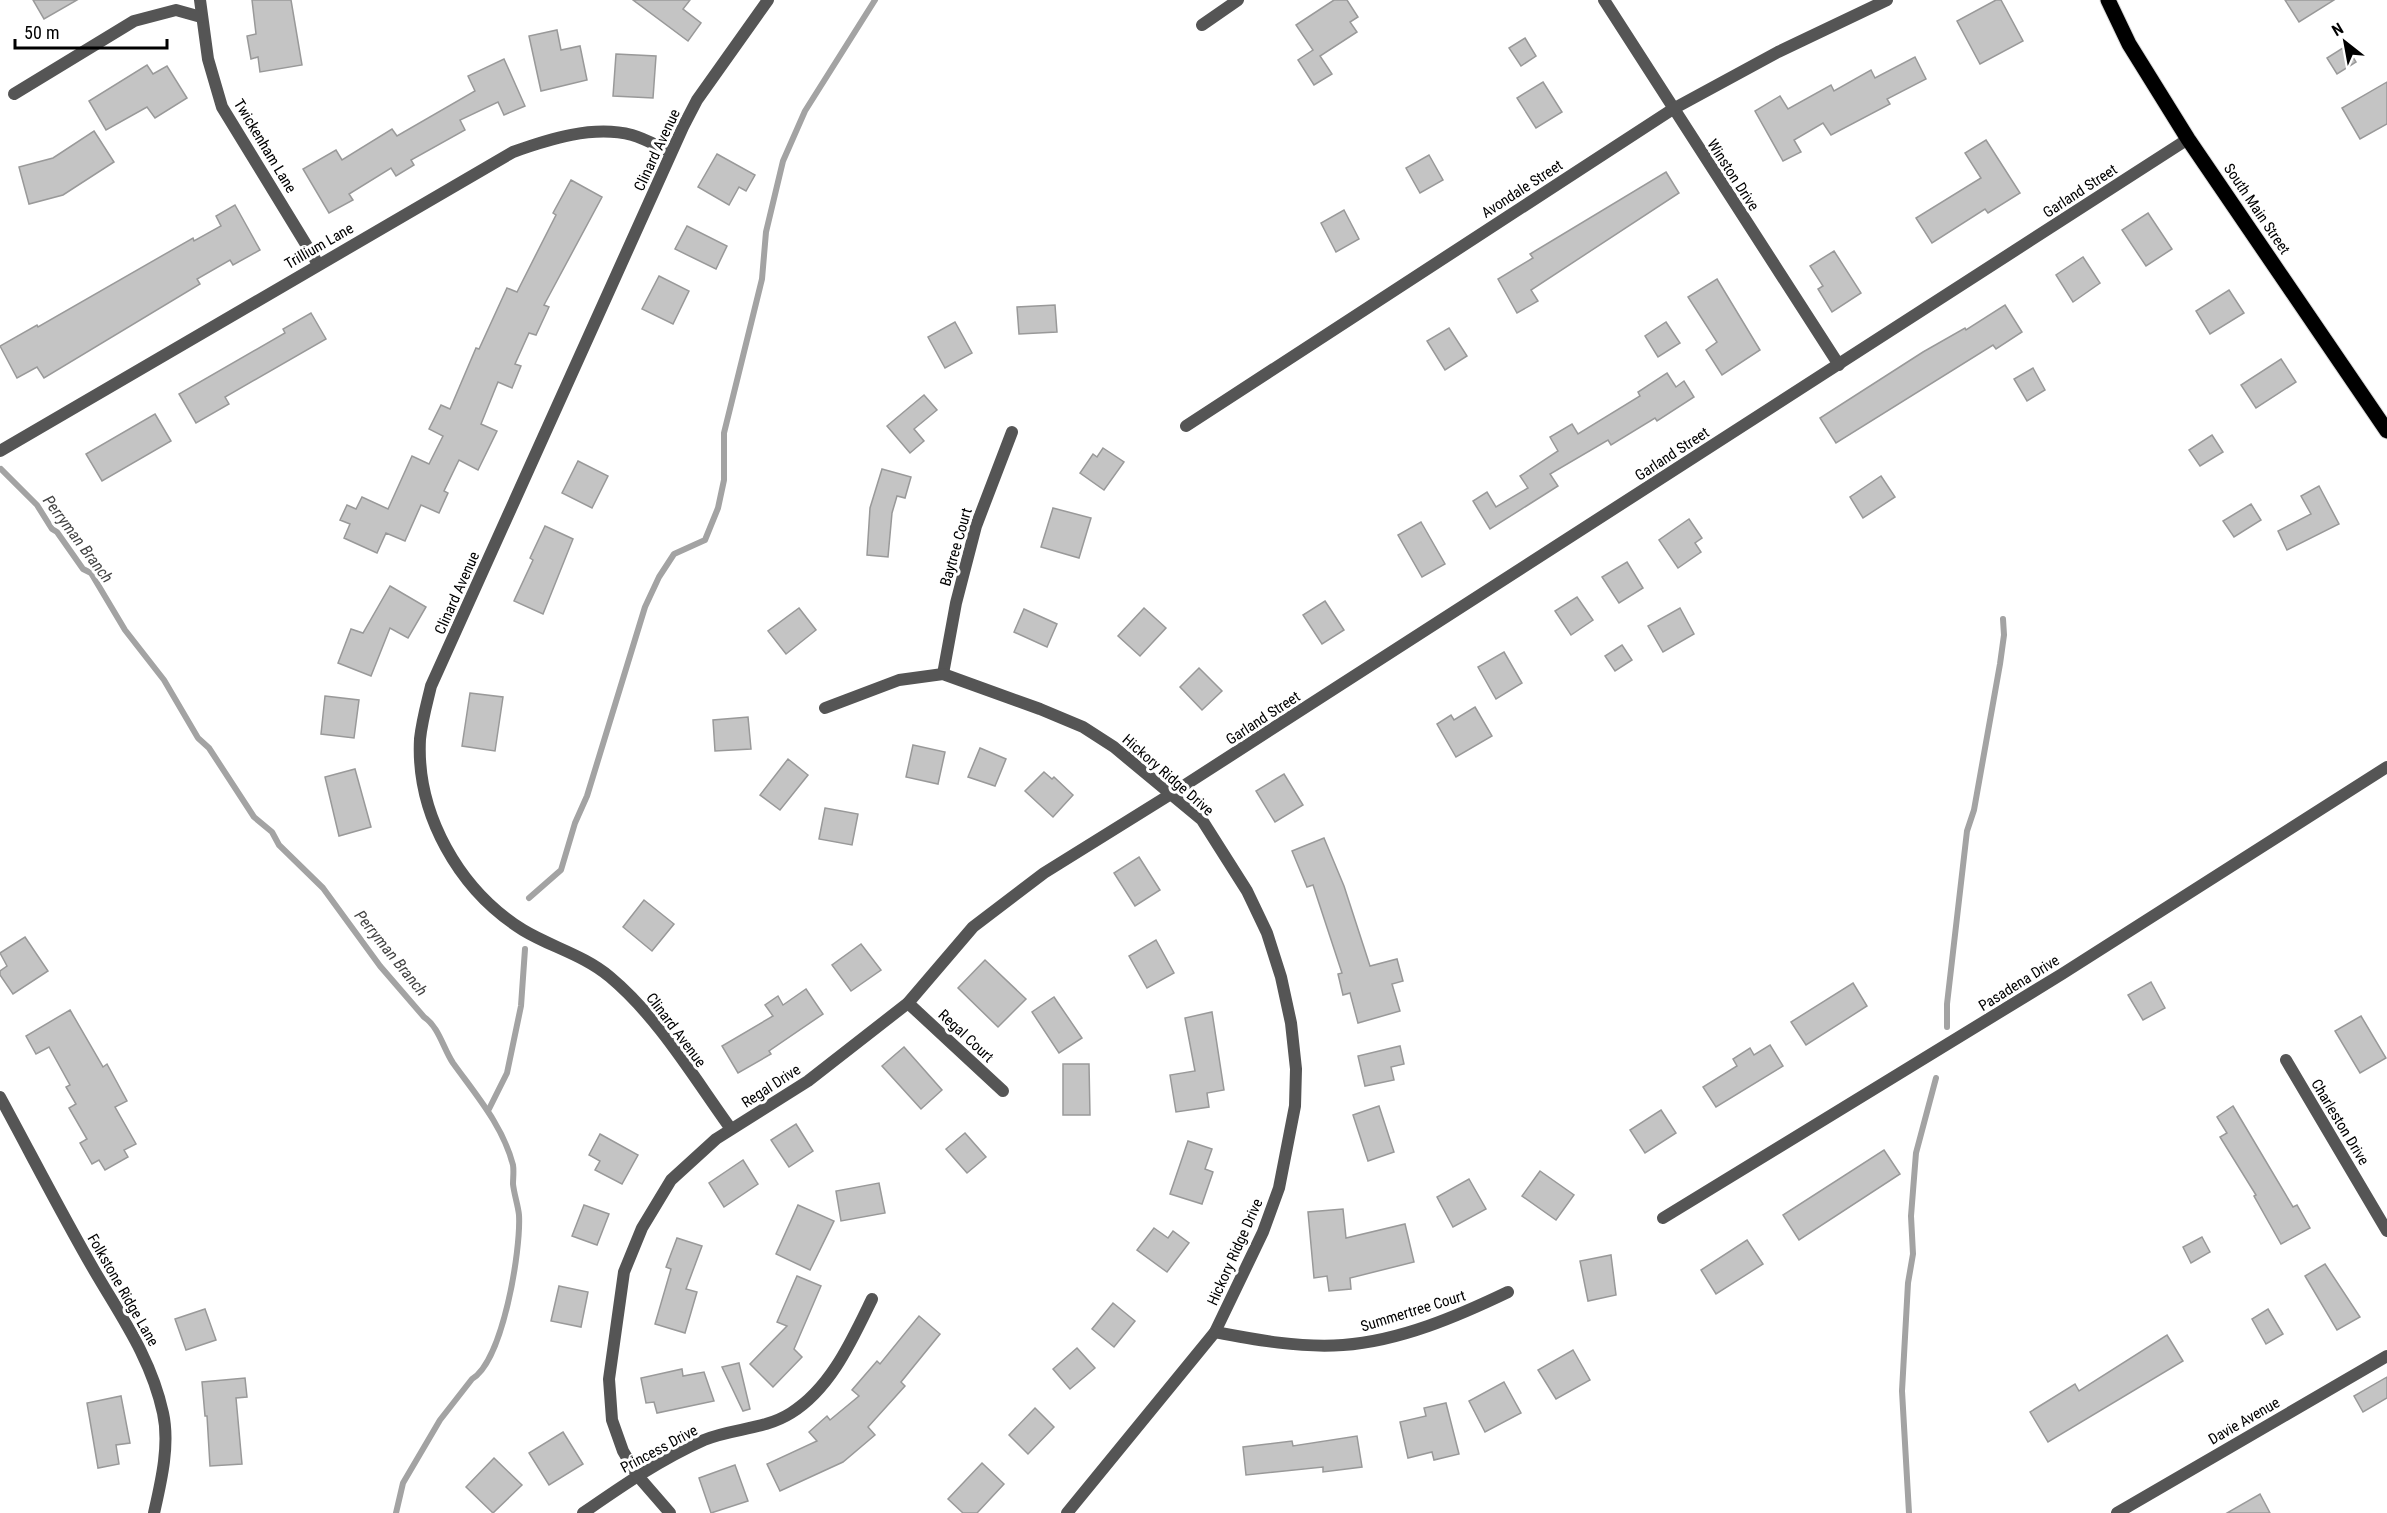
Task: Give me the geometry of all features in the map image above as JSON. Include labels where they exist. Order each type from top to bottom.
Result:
[{"type":"main road","name":"South Main Street","points":[[2108,0],[2129,44],[2188,139],[2387,431]]},
{"type":"street","name":"Twickenham Lane","points":[[200,0],[208,59],[222,107],[318,264]]},
{"type":"street","name":"Clinard Avenue","points":[[731,1129],[631,996],[583,958],[523,930],[478,893],[455,865],[439,834],[429,806],[422,775],[420,740],[431,686],[671,152],[697,100],[768,0]]},
{"type":"street","points":[[1202,25],[1238,0]]},
{"type":"street","name":"Winston Drive","points":[[1604,0],[1839,365]]},
{"type":"street","name":"Avondale Street","points":[[1186,426],[1673,109],[1778,52],[1887,0]]},
{"type":"street","points":[[14,94],[134,21],[176,10],[201,17]]},
{"type":"street","name":"Trillium Lane","points":[[0,451],[495,162],[541,142],[571,135],[632,135],[671,152]]},
{"type":"street","name":"Garland Street","points":[[1171,794],[2188,139]]},
{"type":"street","name":"Baytree Court","points":[[943,674],[956,603],[976,526],[1012,432]]},
{"type":"street","name":"Hickory Ridge Drive","points":[[825,708],[899,681],[943,674],[1040,709],[1083,728],[1114,747],[1202,820],[1247,891],[1267,933],[1281,977],[1291,1023],[1296,1069],[1295,1106],[1290,1142],[1279,1188],[1263,1232],[1215,1332],[1068,1513]]},
{"type":"street","name":"Pasadena Drive","points":[[1663,1218],[2062,974],[2387,767]]},
{"type":"street","name":"Regal Drive","points":[[670,1513],[637,1475],[623,1451],[612,1420],[609,1379],[624,1272],[642,1228],[671,1180],[716,1139],[808,1081],[908,1003],[973,927],[1044,873],[1171,794]]},
{"type":"street","name":"Regal Court","points":[[908,1003],[1004,1091]]},
{"type":"street","name":"Charleston Drive","points":[[2286,1060],[2387,1231]]},
{"type":"street","name":"Folkstone Ridge Lane","points":[[0,1097],[93,1269],[137,1339],[153,1377],[164,1416],[163,1473],[154,1513]]},
{"type":"street","name":"Summertree Court","points":[[1215,1332],[1261,1340],[1345,1345],[1381,1339],[1435,1323],[1469,1311],[1508,1292]]},
{"type":"street","name":"Princess Drive","points":[[584,1513],[637,1475],[706,1439],[767,1425],[792,1412],[820,1387],[843,1357],[872,1299]]},
{"type":"street","name":"Davie Avenue","points":[[2117,1513],[2387,1356]]},
{"type":"building","points":[[33,0],[77,0],[44,19]]},
{"type":"building","points":[[252,0],[291,0],[302,65],[260,72],[258,57],[251,59],[247,36],[256,34]]},
{"type":"building","points":[[633,0],[690,0],[683,9],[701,23],[688,41]]},
{"type":"building","points":[[1334,0],[1347,0],[1358,17],[1350,22],[1357,32],[1320,56],[1332,74],[1314,85],[1298,60],[1313,50],[1296,25]]},
{"type":"building","points":[[1996,0],[2001,0],[2023,41],[1980,64],[1957,21]]},
{"type":"building","points":[[2285,0],[2334,0],[2299,22]]},
{"type":"building","points":[[557,30],[561,50],[580,46],[587,80],[541,91],[529,36]]},
{"type":"building","points":[[1525,38],[1536,56],[1521,66],[1509,48]]},
{"type":"building","points":[[2346,46],[2356,62],[2337,74],[2327,58]]},
{"type":"building","points":[[616,54],[656,56],[653,98],[613,96]]},
{"type":"building","points":[[1915,57],[1926,79],[1887,99],[1890,104],[1831,135],[1823,123],[1794,140],[1801,152],[1783,161],[1755,111],[1780,96],[1788,109],[1831,85],[1834,91],[1871,70],[1875,78]]},
{"type":"building","points":[[504,59],[525,106],[504,115],[498,102],[460,120],[465,130],[411,160],[414,165],[396,176],[391,168],[349,194],[353,200],[329,213],[303,169],[336,150],[342,160],[392,129],[397,136],[475,91],[468,76]]},
{"type":"building","points":[[147,65],[153,74],[167,66],[187,98],[155,118],[147,107],[106,130],[89,101]]},
{"type":"building","points":[[1543,82],[1562,112],[1536,128],[1517,98]]},
{"type":"building","points":[[2387,82],[2387,124],[2360,139],[2342,108]]},
{"type":"building","points":[[94,131],[114,162],[63,195],[29,204],[19,167],[53,158]]},
{"type":"building","points":[[1986,140],[2020,193],[1988,213],[1985,209],[1932,243],[1916,218],[1981,178],[1965,153]]},
{"type":"building","points":[[717,154],[755,175],[746,191],[739,187],[729,205],[698,187]]},
{"type":"building","points":[[1429,155],[1443,180],[1420,193],[1406,168]]},
{"type":"building","points":[[1666,172],[1679,193],[1531,290],[1538,301],[1517,313],[1498,279],[1533,258],[1530,254]]},
{"type":"building","points":[[571,180],[602,197],[544,305],[549,307],[536,335],[529,333],[515,364],[521,366],[512,388],[498,382],[481,424],[497,431],[478,470],[459,460],[444,491],[448,493],[439,513],[421,505],[405,541],[386,533],[377,553],[344,538],[350,524],[340,520],[347,505],[356,509],[362,497],[388,509],[412,456],[429,464],[443,436],[429,429],[441,405],[450,409],[476,348],[479,349],[507,288],[517,292],[556,215],[553,213]]},
{"type":"building","points":[[235,205],[260,250],[233,265],[230,260],[197,279],[200,284],[44,378],[37,367],[17,378],[0,346],[37,325],[38,327],[193,238],[194,241],[221,226],[216,216]]},
{"type":"building","points":[[1344,210],[1359,239],[1336,252],[1321,223]]},
{"type":"building","points":[[2148,213],[2172,249],[2146,266],[2122,230]]},
{"type":"building","points":[[687,226],[727,246],[716,269],[675,249]]},
{"type":"building","points":[[1834,251],[1861,293],[1832,312],[1818,289],[1823,286],[1810,266]]},
{"type":"building","points":[[2083,257],[2100,283],[2073,302],[2056,275]]},
{"type":"building","points":[[659,276],[689,291],[673,324],[642,309]]},
{"type":"building","points":[[1717,279],[1760,350],[1722,375],[1706,350],[1717,342],[1688,297]]},
{"type":"building","points":[[2229,290],[2244,313],[2210,334],[2196,311]]},
{"type":"building","points":[[1055,305],[1057,332],[1019,334],[1017,307]]},
{"type":"building","points":[[2005,305],[2022,332],[1996,349],[1993,345],[1836,443],[1820,418],[1923,352],[1965,328],[1966,330]]},
{"type":"building","points":[[311,313],[326,339],[225,397],[229,404],[196,423],[179,394],[285,333],[283,329]]},
{"type":"building","points":[[955,322],[972,353],[945,368],[928,337]]},
{"type":"building","points":[[1666,322],[1680,343],[1658,357],[1645,336]]},
{"type":"building","points":[[1449,328],[1467,356],[1445,370],[1427,341]]},
{"type":"building","points":[[2281,359],[2296,382],[2256,408],[2241,385]]},
{"type":"building","points":[[2033,368],[2045,390],[2027,401],[2014,379]]},
{"type":"building","points":[[1667,373],[1676,387],[1684,381],[1694,397],[1657,421],[1655,418],[1611,445],[1608,440],[1550,474],[1558,486],[1490,529],[1473,501],[1487,492],[1496,507],[1528,488],[1520,476],[1558,451],[1550,437],[1572,424],[1578,434],[1640,396],[1638,392]]},
{"type":"building","points":[[924,395],[937,410],[914,429],[924,441],[910,453],[887,426]]},
{"type":"building","points":[[155,414],[171,441],[102,481],[86,454]]},
{"type":"building","points":[[2212,435],[2223,452],[2200,466],[2189,450]]},
{"type":"building","points":[[1103,448],[1124,462],[1104,490],[1080,473],[1093,454],[1097,457]]},
{"type":"building","points":[[578,461],[608,476],[592,508],[562,493]]},
{"type":"building","points":[[882,469],[911,477],[905,498],[897,496],[892,513],[888,557],[867,555],[870,508]]},
{"type":"building","points":[[1881,476],[1895,497],[1863,518],[1850,497]]},
{"type":"building","points":[[2319,486],[2339,524],[2287,550],[2278,531],[2311,514],[2301,496]]},
{"type":"building","points":[[2251,504],[2261,520],[2234,537],[2223,521]]},
{"type":"building","points":[[1053,508],[1091,518],[1079,558],[1041,547]]},
{"type":"building","points":[[1689,519],[1702,538],[1695,543],[1701,552],[1678,568],[1659,540]]},
{"type":"building","points":[[1421,522],[1445,564],[1422,577],[1398,535]]},
{"type":"building","points":[[545,526],[573,539],[543,614],[514,601],[533,560],[530,558]]},
{"type":"building","points":[[1627,562],[1643,588],[1619,603],[1602,577]]},
{"type":"building","points":[[390,586],[426,607],[408,638],[390,628],[371,676],[338,663],[351,629],[363,633]]},
{"type":"building","points":[[1577,597],[1593,620],[1571,635],[1555,611]]},
{"type":"building","points":[[1325,601],[1344,630],[1322,644],[1303,615]]},
{"type":"building","points":[[799,608],[816,630],[786,654],[768,631]]},
{"type":"building","points":[[1144,608],[1166,628],[1140,656],[1118,636]]},
{"type":"building","points":[[1680,608],[1694,634],[1663,652],[1648,626]]},
{"type":"building","points":[[1024,609],[1057,624],[1047,647],[1014,632]]},
{"type":"building","points":[[1622,645],[1632,660],[1615,671],[1605,656]]},
{"type":"building","points":[[1504,652],[1522,683],[1496,699],[1478,667]]},
{"type":"building","points":[[1199,668],[1222,691],[1202,710],[1180,687]]},
{"type":"building","points":[[470,693],[503,697],[495,751],[462,746]]},
{"type":"building","points":[[325,696],[359,700],[354,738],[321,734]]},
{"type":"building","points":[[1475,707],[1492,736],[1456,757],[1437,724],[1451,715],[1454,720]]},
{"type":"building","points":[[748,717],[751,749],[715,751],[713,720]]},
{"type":"building","points":[[913,745],[945,752],[938,784],[906,777]]},
{"type":"building","points":[[980,748],[1006,759],[995,786],[968,777]]},
{"type":"building","points":[[788,759],[808,775],[780,810],[760,795]]},
{"type":"building","points":[[355,769],[371,827],[339,836],[325,777]]},
{"type":"building","points":[[1044,772],[1052,779],[1054,777],[1073,795],[1053,817],[1025,791]]},
{"type":"building","points":[[1284,774],[1303,805],[1275,822],[1256,791]]},
{"type":"building","points":[[825,808],[858,814],[852,845],[819,839]]},
{"type":"building","points":[[1324,838],[1344,886],[1370,966],[1397,959],[1403,981],[1392,984],[1400,1011],[1358,1023],[1350,993],[1343,995],[1338,974],[1342,973],[1313,885],[1307,887],[1292,851]]},
{"type":"building","points":[[1139,857],[1160,890],[1135,906],[1114,873]]},
{"type":"building","points":[[644,900],[674,924],[652,951],[623,927]]},
{"type":"building","points":[[25,937],[48,971],[13,994],[0,975],[0,971],[7,966],[0,953]]},
{"type":"building","points":[[1156,940],[1174,973],[1147,988],[1129,956]]},
{"type":"building","points":[[861,944],[881,970],[851,991],[832,965]]},
{"type":"building","points":[[985,960],[1026,999],[998,1027],[958,988]]},
{"type":"building","points":[[2151,982],[2165,1008],[2143,1020],[2128,995]]},
{"type":"building","points":[[1853,983],[1867,1006],[1806,1045],[1791,1022]]},
{"type":"building","points":[[806,989],[823,1014],[769,1051],[771,1054],[738,1073],[722,1046],[773,1016],[765,1005],[778,996],[783,1005]]},
{"type":"building","points":[[1054,997],[1082,1038],[1059,1053],[1032,1012]]},
{"type":"building","points":[[70,1010],[103,1067],[107,1064],[127,1101],[115,1107],[136,1144],[124,1150],[128,1157],[105,1170],[99,1160],[92,1164],[80,1143],[87,1139],[69,1108],[76,1104],[66,1087],[70,1085],[49,1047],[36,1054],[26,1036]]},
{"type":"building","points":[[1212,1012],[1224,1090],[1207,1093],[1209,1107],[1176,1112],[1170,1075],[1195,1071],[1185,1018]]},
{"type":"building","points":[[2361,1016],[2386,1058],[2360,1073],[2335,1031]]},
{"type":"building","points":[[1770,1045],[1783,1066],[1716,1107],[1703,1087],[1737,1066],[1733,1059],[1750,1048],[1754,1055]]},
{"type":"building","points":[[1400,1046],[1404,1064],[1391,1067],[1394,1080],[1365,1086],[1358,1056]]},
{"type":"building","points":[[904,1047],[942,1090],[921,1109],[882,1066]]},
{"type":"building","points":[[1063,1064],[1089,1064],[1090,1115],[1063,1115]]},
{"type":"building","points":[[1379,1106],[1394,1152],[1368,1161],[1353,1115]]},
{"type":"building","points":[[2233,1106],[2293,1207],[2297,1205],[2310,1228],[2281,1244],[2254,1196],[2256,1195],[2220,1137],[2227,1133],[2217,1117]]},
{"type":"building","points":[[1661,1110],[1676,1133],[1645,1153],[1630,1130]]},
{"type":"building","points":[[796,1124],[813,1151],[789,1167],[771,1140]]},
{"type":"building","points":[[965,1133],[986,1157],[967,1173],[946,1149]]},
{"type":"building","points":[[600,1134],[638,1155],[622,1184],[595,1170],[600,1161],[589,1155]]},
{"type":"building","points":[[1188,1141],[1212,1149],[1205,1169],[1213,1172],[1202,1204],[1170,1194]]},
{"type":"building","points":[[1884,1150],[1900,1174],[1799,1240],[1783,1215]]},
{"type":"building","points":[[743,1160],[758,1184],[724,1207],[709,1183]]},
{"type":"building","points":[[1540,1171],[1574,1195],[1556,1220],[1522,1196]]},
{"type":"building","points":[[1469,1179],[1486,1209],[1453,1227],[1437,1197]]},
{"type":"building","points":[[879,1183],[885,1213],[841,1221],[836,1191]]},
{"type":"building","points":[[584,1205],[609,1214],[597,1245],[572,1236]]},
{"type":"building","points":[[798,1205],[834,1221],[810,1270],[776,1254]]},
{"type":"building","points":[[1343,1209],[1346,1238],[1405,1224],[1414,1262],[1350,1278],[1351,1289],[1329,1291],[1327,1276],[1314,1278],[1308,1212]]},
{"type":"building","points":[[1154,1228],[1168,1238],[1173,1231],[1189,1243],[1167,1272],[1137,1250]]},
{"type":"building","points":[[2202,1237],[2210,1252],[2191,1263],[2183,1247]]},
{"type":"building","points":[[677,1238],[702,1246],[686,1289],[697,1292],[685,1333],[655,1324],[671,1269],[666,1267]]},
{"type":"building","points":[[1747,1240],[1763,1264],[1716,1294],[1701,1270]]},
{"type":"building","points":[[1611,1255],[1616,1295],[1588,1301],[1580,1261]]},
{"type":"building","points":[[2325,1264],[2360,1317],[2337,1330],[2305,1276]]},
{"type":"building","points":[[797,1276],[821,1286],[794,1349],[802,1357],[773,1387],[750,1364],[787,1326],[777,1322]]},
{"type":"building","points":[[559,1286],[588,1292],[581,1327],[551,1321]]},
{"type":"building","points":[[1113,1303],[1135,1321],[1114,1347],[1092,1329]]},
{"type":"building","points":[[205,1309],[216,1340],[186,1350],[175,1319]]},
{"type":"building","points":[[2268,1309],[2283,1334],[2266,1344],[2252,1319]]},
{"type":"building","points":[[919,1316],[940,1334],[901,1382],[905,1386],[868,1427],[875,1435],[843,1462],[780,1491],[767,1464],[817,1441],[809,1432],[827,1416],[830,1420],[859,1396],[852,1390],[877,1361],[880,1364]]},
{"type":"building","points":[[2167,1335],[2183,1361],[2048,1442],[2030,1412],[2075,1384],[2079,1391]]},
{"type":"building","points":[[1077,1348],[1095,1368],[1070,1389],[1053,1369]]},
{"type":"building","points":[[1573,1350],[1590,1380],[1556,1399],[1538,1370]]},
{"type":"building","points":[[739,1363],[750,1409],[743,1411],[722,1367]]},
{"type":"building","points":[[682,1369],[683,1376],[704,1372],[714,1401],[657,1413],[654,1402],[646,1403],[641,1378]]},
{"type":"building","points":[[2387,1377],[2387,1398],[2363,1412],[2354,1396]]},
{"type":"building","points":[[245,1378],[247,1397],[236,1398],[242,1464],[210,1466],[202,1382]]},
{"type":"building","points":[[1504,1382],[1521,1413],[1485,1432],[1469,1401]]},
{"type":"building","points":[[121,1396],[130,1443],[116,1445],[119,1464],[98,1468],[87,1403]]},
{"type":"building","points":[[1446,1403],[1459,1454],[1434,1460],[1432,1452],[1408,1458],[1400,1422],[1426,1416],[1424,1408]]},
{"type":"building","points":[[1035,1408],[1054,1427],[1028,1454],[1009,1435]]},
{"type":"building","points":[[563,1432],[583,1464],[549,1485],[529,1453]]},
{"type":"building","points":[[1357,1436],[1362,1467],[1323,1472],[1323,1467],[1246,1475],[1243,1447],[1292,1441],[1293,1446]]},
{"type":"building","points":[[494,1458],[522,1485],[493,1513],[466,1487]]},
{"type":"building","points":[[982,1463],[1004,1484],[977,1513],[963,1513],[948,1499]]},
{"type":"building","points":[[735,1465],[748,1501],[711,1513],[699,1478]]},
{"type":"building","points":[[2260,1494],[2270,1513],[2227,1513]]},
{"type":"waterway","points":[[529,898],[561,870],[575,823],[587,796],[645,607],[659,577],[674,554],[705,540],[718,508],[724,480],[724,433],[762,279],[766,232],[783,161],[805,111],[875,0]]},
{"type":"waterway","name":"Perryman Branch","points":[[1,469],[37,505],[52,529],[57,532],[83,569],[91,573],[125,630],[164,680],[198,738],[209,748],[254,817],[272,832],[279,845],[323,888],[380,966],[433,1026],[453,1063],[503,1137],[513,1165],[519,1231],[513,1278],[501,1328],[493,1351],[483,1368],[440,1420],[403,1483],[396,1513]]},
{"type":"waterway","points":[[1947,1027],[1947,1004],[1967,831],[1974,810],[2000,664],[2004,635],[2003,619]]},
{"type":"waterway","points":[[489,1109],[507,1073],[521,1006],[525,949]]},
{"type":"waterway","points":[[1909,1513],[1902,1391],[1908,1283],[1913,1254],[1911,1216],[1916,1153],[1936,1078]]}]
